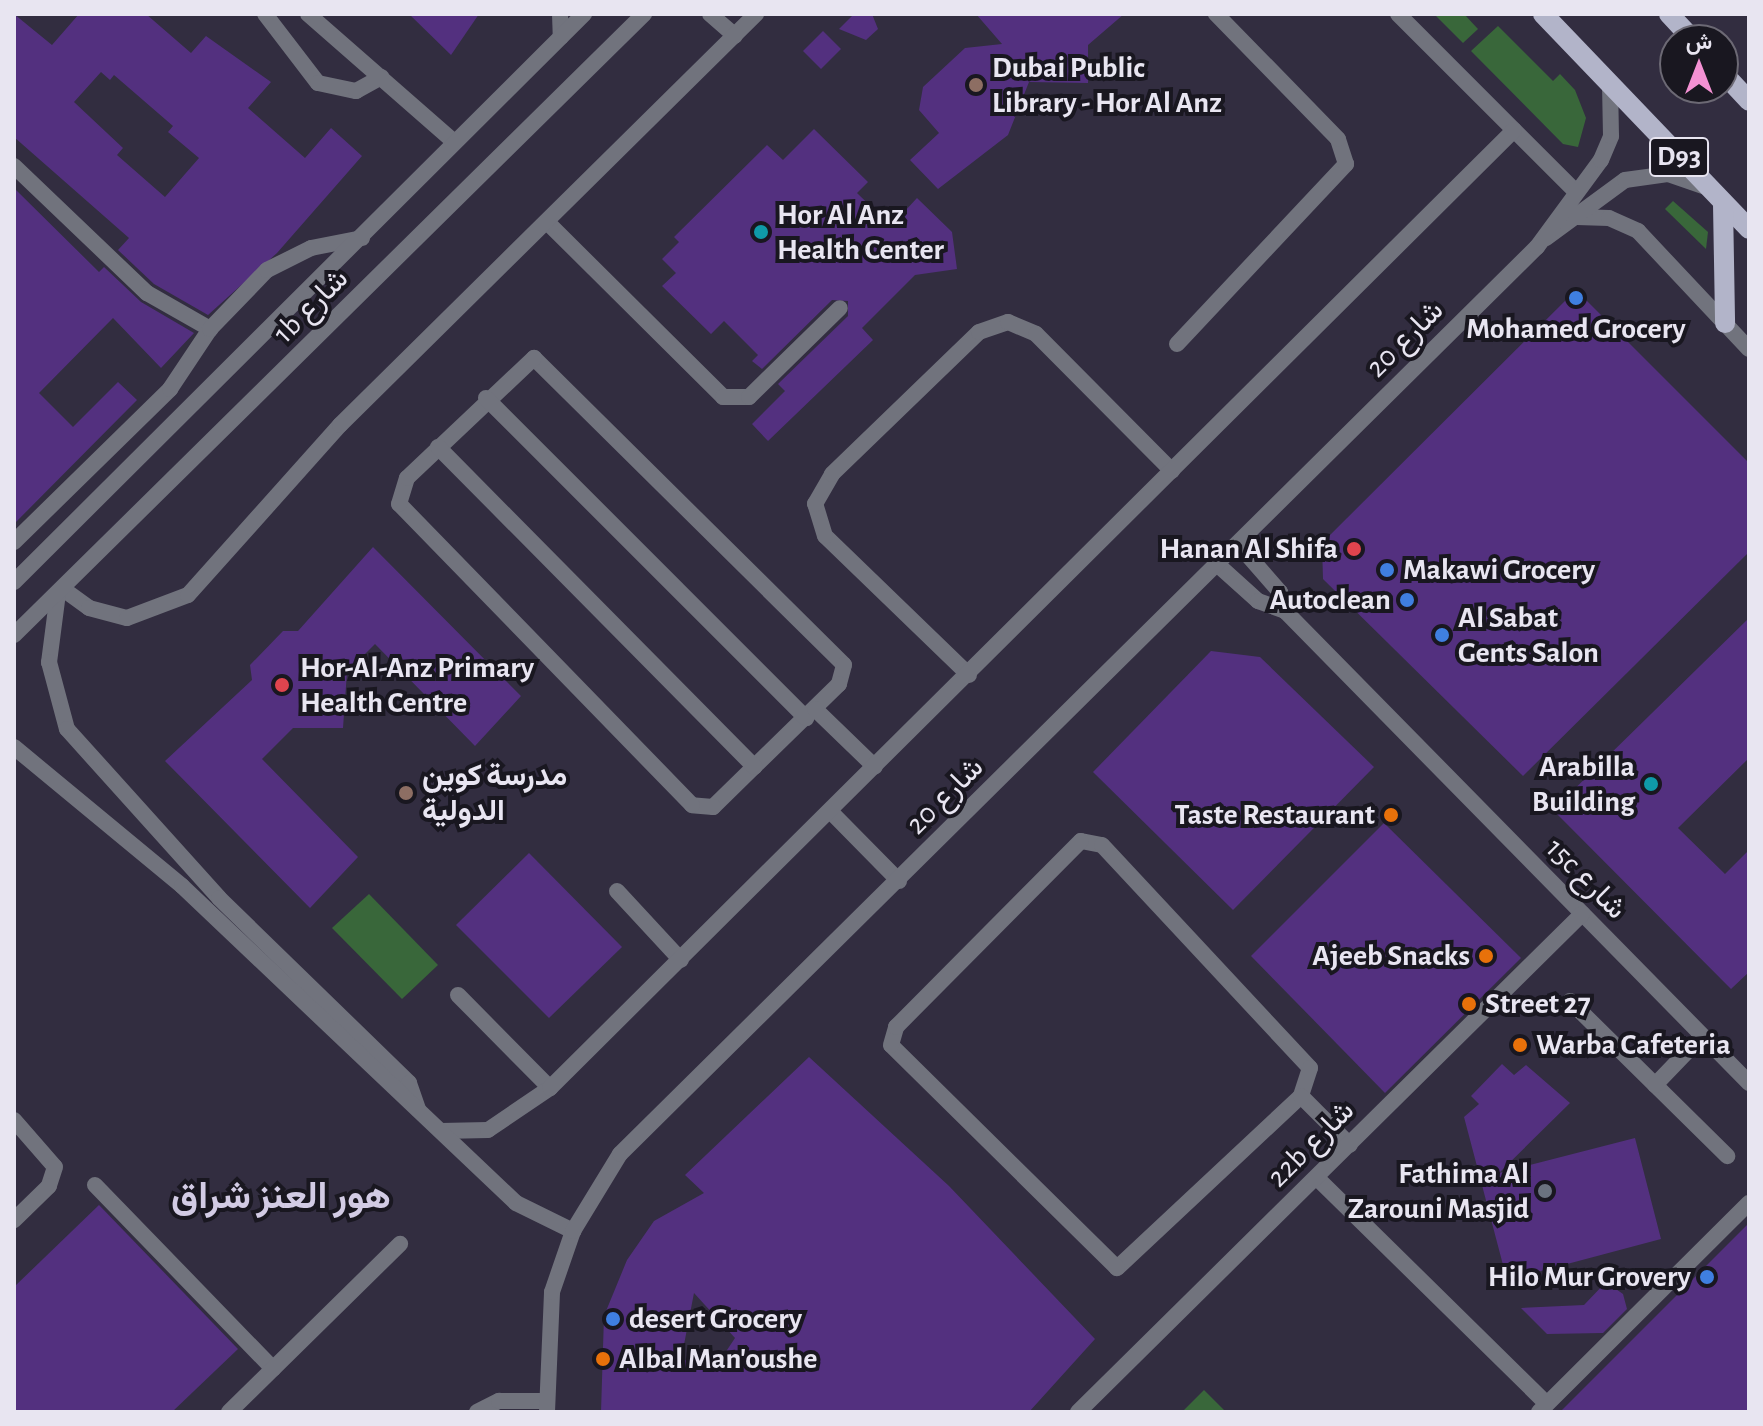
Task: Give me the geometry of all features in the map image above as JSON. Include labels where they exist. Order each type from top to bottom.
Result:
[{"type":"main road","name":"D93","points":[[1543,14],[1749,229]]},
{"type":"main road","points":[[1716,196],[1725,323]]},
{"type":"street","points":[[265,14],[318,83],[356,91],[381,77]]},
{"type":"street","points":[[308,14],[454,142]]},
{"type":"street","points":[[560,14],[561,37]]},
{"type":"street","name":"1b شارع","points":[[14,582],[584,14]]},
{"type":"street","name":"1b شارع","points":[[14,635],[644,14]]},
{"type":"street","points":[[710,14],[735,36]]},
{"type":"street","points":[[418,1109],[409,1083],[219,898],[67,729],[51,687],[60,591],[89,608],[127,618],[188,595],[340,425],[548,223],[756,14]]},
{"type":"street","points":[[1177,344],[1346,164],[1338,139],[1216,14]]},
{"type":"street","points":[[1398,14],[1576,192]]},
{"type":"street","name":"شارع 20","points":[[1546,238],[1611,136],[1610,84]]},
{"type":"street","points":[[441,1131],[488,1130],[550,1088],[969,675],[1514,130]]},
{"type":"street","points":[[14,166],[147,293],[210,329]]},
{"type":"street","name":"شارع 20","points":[[477,1412],[499,1401],[546,1406],[546,1323],[573,1231],[620,1154],[1546,238],[1577,217],[1606,190],[1646,175],[1716,196]]},
{"type":"street","points":[[1577,217],[1609,218],[1638,231],[1749,349]]},
{"type":"street","points":[[548,223],[723,397],[749,397],[840,308]]},
{"type":"street","points":[[14,542],[170,389],[210,329],[288,257],[362,238]]},
{"type":"street","points":[[969,675],[825,536],[815,504],[832,474],[979,332],[1008,322],[1036,334],[1172,471]]},
{"type":"street","points":[[541,360],[844,665],[844,679],[713,807],[692,805],[399,504],[400,485],[486,398],[522,362],[541,360]]},
{"type":"street","points":[[486,398],[811,713],[875,767]]},
{"type":"street","points":[[438,447],[755,767]]},
{"type":"street","name":"15c شارع","points":[[1238,544],[1280,592],[1285,611]]},
{"type":"street","name":"15c شارع","points":[[1218,565],[1258,601],[1285,611],[1749,1083]]},
{"type":"street","points":[[14,747],[182,886],[401,1101],[418,1109],[529,1213],[573,1231]]},
{"type":"street","points":[[831,812],[899,881]]},
{"type":"street","points":[[1092,841],[1306,1059],[1310,1078],[1301,1096],[1117,1268],[896,1054],[891,1035],[1072,846],[1092,841]]},
{"type":"street","points":[[617,891],[681,960]]},
{"type":"street","name":"22b شارع","points":[[1078,1412],[1582,914]]},
{"type":"street","points":[[458,995],[550,1088]]},
{"type":"street","points":[[1570,1001],[1727,1156]]},
{"type":"street","points":[[1655,1085],[1702,1036]]},
{"type":"street","points":[[1301,1096],[1350,1145]]},
{"type":"street","points":[[14,1120],[55,1167],[49,1186],[14,1220]]},
{"type":"street","points":[[1317,1178],[1543,1408],[1749,1203]]},
{"type":"street","points":[[95,1185],[273,1369]]},
{"type":"street","points":[[229,1412],[400,1244]]},
{"type":"green space","points":[[1434,14],[1464,14],[1478,29],[1463,43]]},
{"type":"green space","points":[[1498,26],[1553,81],[1560,74],[1575,90],[1586,118],[1578,147],[1563,144],[1471,51]]},
{"type":"green space","points":[[1673,201],[1708,232],[1706,249],[1665,209]]},
{"type":"green space","points":[[369,894],[438,965],[402,999],[332,928]]},
{"type":"green space","points":[[1204,1390],[1226,1412],[1182,1412]]},
{"type":"building","points":[[14,14],[52,45],[79,14],[146,14],[191,53],[206,36],[271,82],[248,108],[305,158],[331,128],[362,156],[277,253],[208,315],[154,284],[118,250],[129,238],[14,137]],"holes":[[[101,72],[110,80],[114,75],[173,126],[168,132],[199,158],[165,197],[117,155],[123,148],[74,102]]]},
{"type":"building","points":[[409,14],[479,14],[451,55]]},
{"type":"building","points":[[854,14],[872,14],[878,29],[866,40],[839,29]]},
{"type":"building","name":"Dubai Public Library - Hor Al Anz","points":[[976,14],[1124,14],[1088,45],[1088,83],[1029,82],[1008,135],[938,189],[910,160],[939,133],[919,110],[923,87],[965,48],[1002,44]]},
{"type":"building","points":[[823,31],[841,49],[821,69],[803,51]]},
{"type":"building","points":[[814,129],[868,182],[857,193],[891,226],[917,198],[952,232],[957,269],[915,275],[862,328],[873,340],[768,441],[752,424],[785,391],[778,384],[848,316],[848,301],[832,300],[762,369],[752,361],[758,355],[724,321],[711,334],[662,286],[676,273],[662,259],[679,242],[674,237],[767,145],[783,160]]},
{"type":"building","points":[[14,188],[99,272],[104,267],[141,302],[194,333],[161,368],[113,318],[39,393],[73,427],[118,382],[137,400],[14,524]]},
{"type":"building","points":[[1576,290],[1749,463],[1749,552],[1523,776],[1323,579],[1322,543]]},
{"type":"building","points":[[373,547],[521,696],[475,746],[375,644],[347,672],[343,728],[293,728],[262,759],[358,857],[310,908],[165,761],[252,680],[250,665],[283,631],[298,631]]},
{"type":"building","name":"Arabilla Building","points":[[1749,618],[1749,758],[1678,828],[1725,874],[1749,850],[1749,972],[1731,989],[1553,810]]},
{"type":"building","points":[[1211,651],[1260,657],[1374,767],[1233,910],[1093,772]]},
{"type":"building","points":[[1384,823],[1521,958],[1385,1093],[1251,956]]},
{"type":"building","points":[[529,853],[622,947],[549,1018],[456,925]]},
{"type":"building","points":[[809,1057],[949,1186],[1095,1339],[1029,1412],[601,1412],[604,1316],[627,1260],[654,1221],[704,1193],[685,1175]],"holes":[[[694,1293],[735,1338],[719,1362],[681,1360]]]},
{"type":"building","points":[[1502,1064],[1514,1075],[1526,1065],[1570,1103],[1499,1173],[1635,1138],[1661,1239],[1507,1280],[1464,1117],[1479,1104],[1471,1096]]},
{"type":"building","points":[[99,1205],[238,1349],[172,1412],[14,1412],[14,1287]]},
{"type":"building","points":[[1749,1223],[1749,1412],[1560,1412]]},
{"type":"building","points":[[1606,1282],[1623,1294],[1627,1309],[1603,1333],[1547,1334],[1521,1308],[1584,1305]]},
{"type":"place","name":"Dubai Public Library - Hor Al Anz","points":[[976,85]]},
{"type":"place","name":"Hor Al Anz Health Center","points":[[761,232]]},
{"type":"place","name":"Mohamed Grocery","points":[[1576,298]]},
{"type":"place","name":"Hanan Al Shifa","points":[[1354,549]]},
{"type":"place","name":"Makawi Grocery","points":[[1387,570]]},
{"type":"place","name":"Autoclean","points":[[1407,600]]},
{"type":"place","name":"Al Sabat Gents Salon","points":[[1442,635]]},
{"type":"place","name":"Hor-Al-Anz Primary Health Centre","points":[[282,685]]},
{"type":"place","name":"Arabilla Building","points":[[1651,784]]},
{"type":"place","name":"مدرسة كوين الدولية","points":[[406,793]]},
{"type":"place","name":"Taste Restaurant","points":[[1391,815]]},
{"type":"place","name":"Ajeeb Snacks","points":[[1486,956]]},
{"type":"place","name":"Street 27","points":[[1469,1004]]},
{"type":"place","name":"Warba Cafeteria","points":[[1520,1045]]},
{"type":"place","name":"Fathima Al Zarouni Masjid","points":[[1545,1191]]},
{"type":"place","name":"Hilo Mur Grovery","points":[[1707,1277]]},
{"type":"place","name":"desert Grocery","points":[[613,1319]]},
{"type":"place","name":"Albal Man'oushe","points":[[603,1359]]},
{"type":"district","name":"هور العنز شراق","points":[[281,1198]]}]
